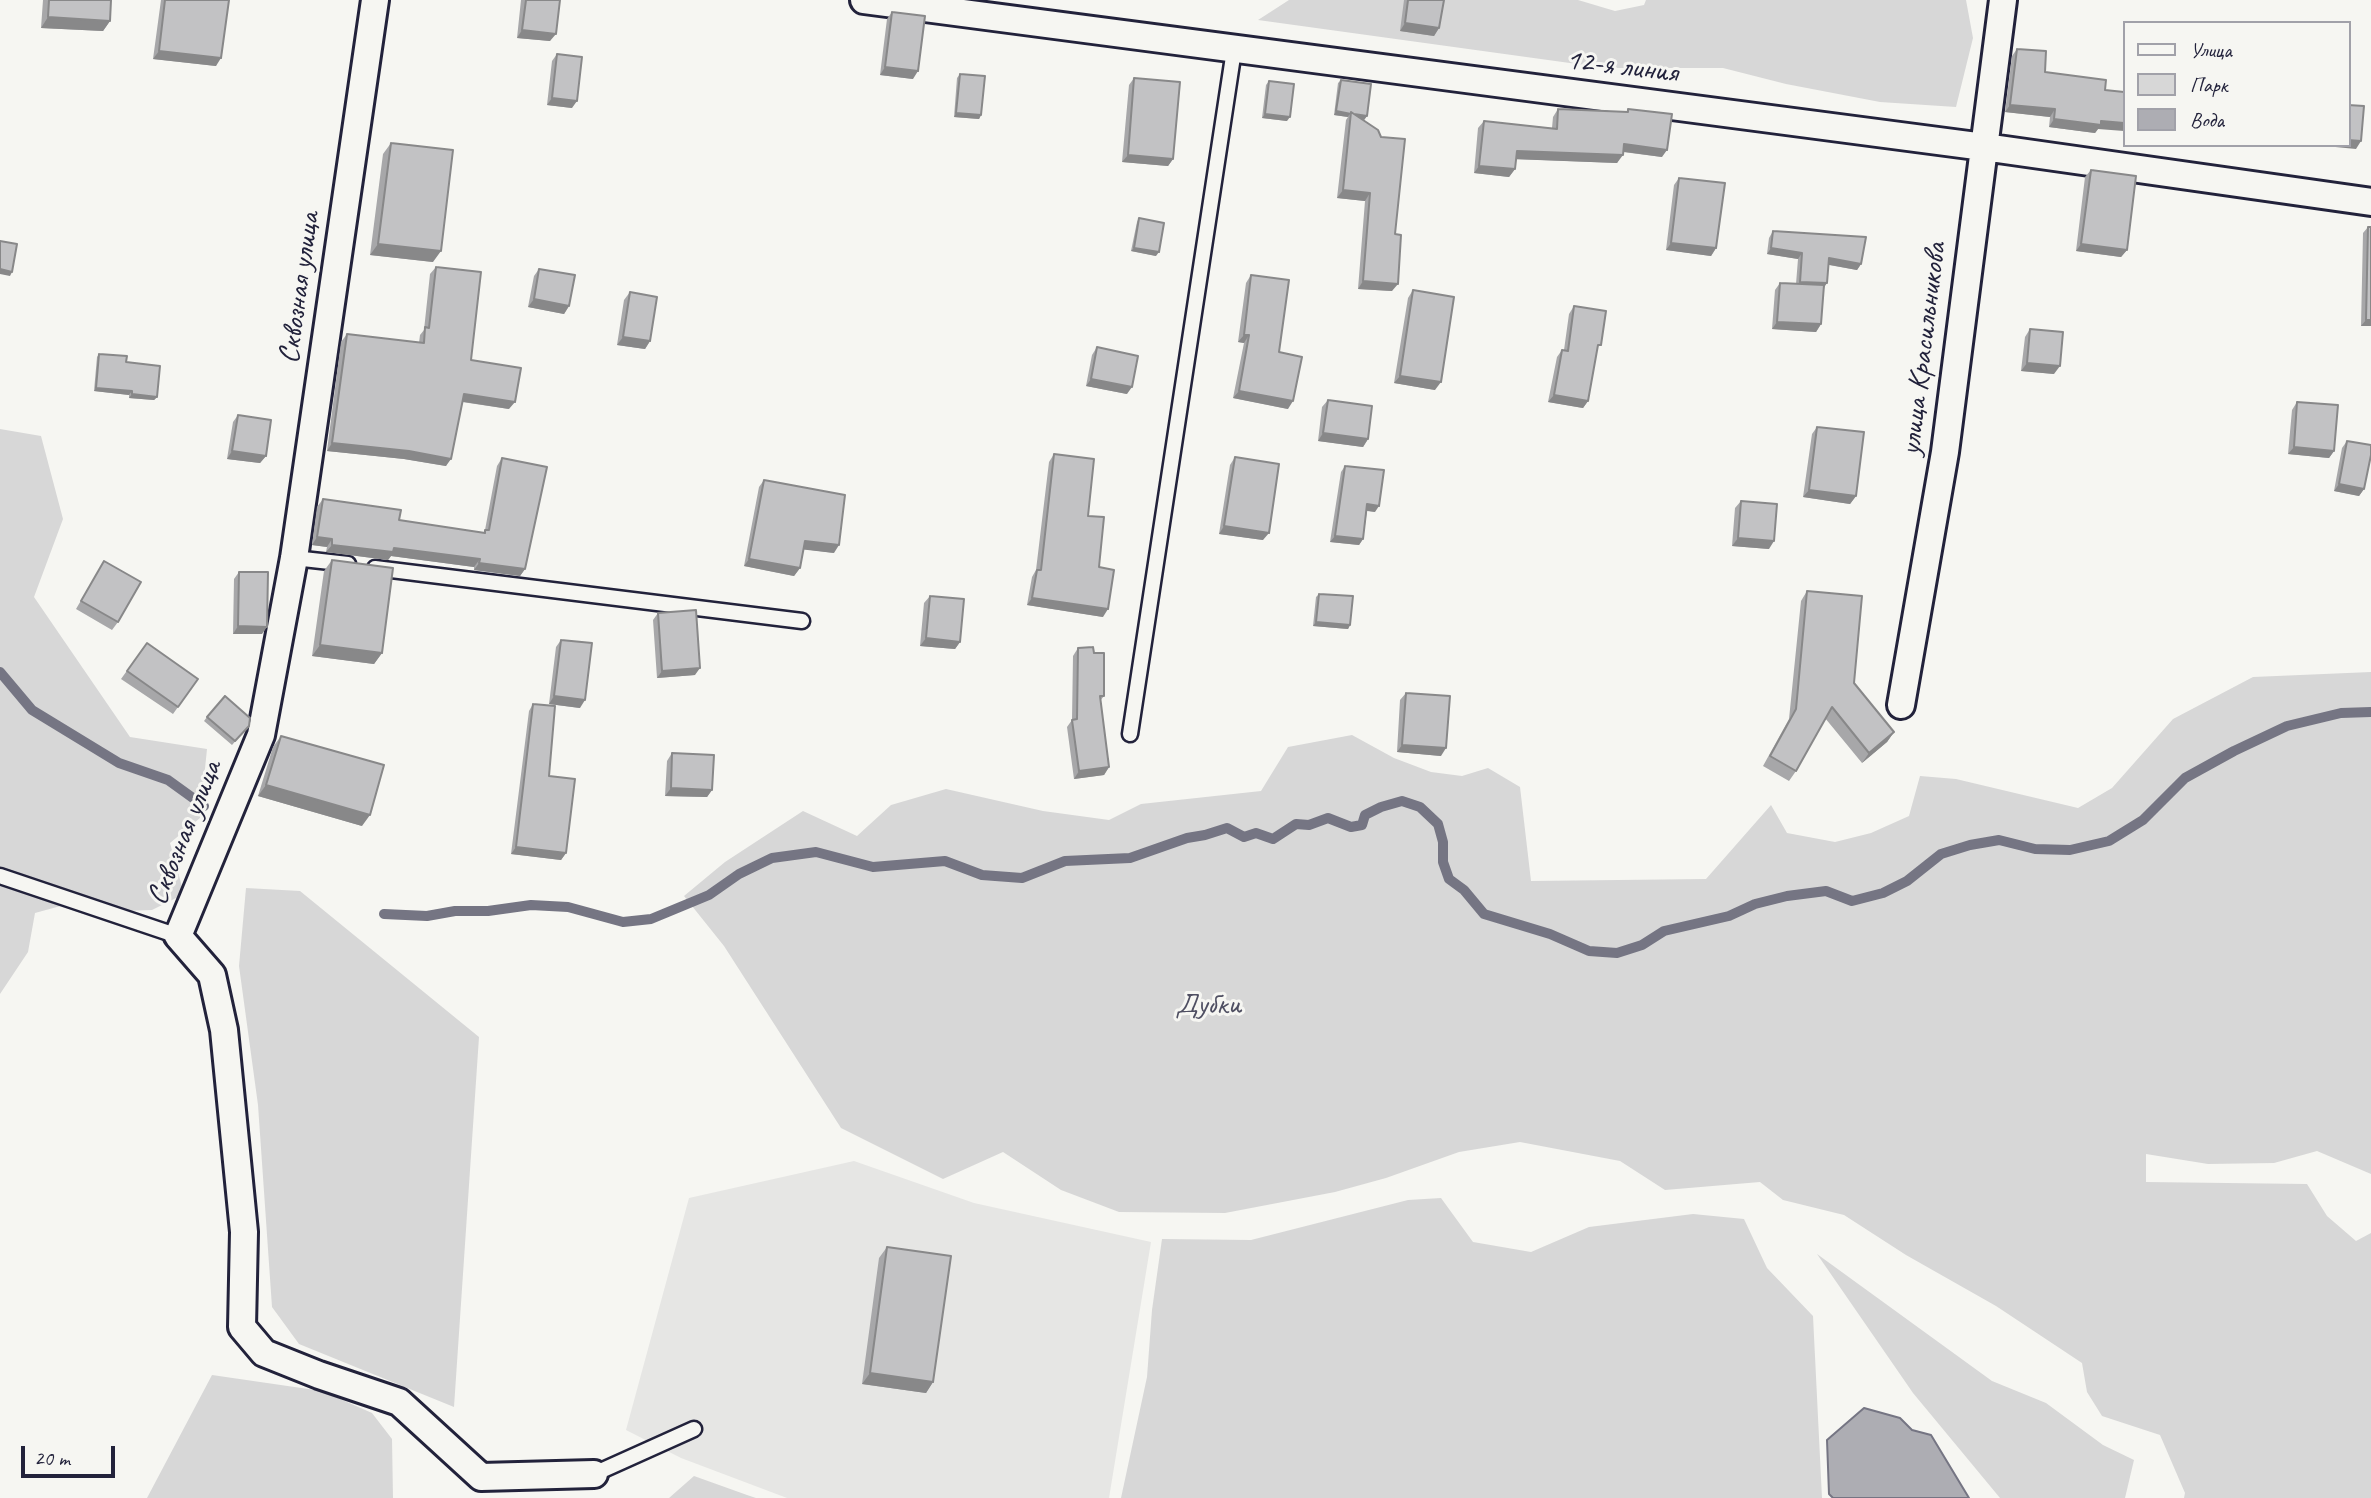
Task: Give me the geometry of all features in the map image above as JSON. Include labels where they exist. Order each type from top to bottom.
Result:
[{"type":"street","name":"Сквозная улица","points":[[375,0],[294,558],[261,735],[178,936],[212,975],[224,1030],[244,1231],[243,1327],[264,1353],[399,1402],[481,1477],[594,1474]]},
{"type":"street","name":"12-я линия","points":[[864,0],[1984,147],[2371,202]]},
{"type":"street","name":"улица Красильникова","points":[[1901,705],[1945,452],[2003,0]]},
{"type":"lane","points":[[1130,734],[1234,50]]},
{"type":"lane","points":[[294,558],[802,621]]},
{"type":"lane","points":[[0,876],[178,936]]},
{"type":"lane","points":[[594,1474],[694,1429]]},
{"type":"shaded area","points":[[854,1161],[974,1203],[1151,1242],[1109,1498],[787,1498],[681,1458],[626,1430],[689,1198]]},
{"type":"green space","points":[[1289,0],[1578,0],[1615,11],[1644,5],[1646,0],[1966,0],[1973,38],[1956,107],[1880,102],[1786,84],[1723,68],[1606,68],[1258,20]]},
{"type":"green space","points":[[0,429],[41,436],[63,519],[34,597],[130,737],[207,749],[200,818],[170,843],[184,894],[152,910],[123,911],[86,899],[35,913],[28,952],[0,994]]},
{"type":"green space","name":"Дубки","points":[[2371,672],[2371,1174],[2317,1151],[2274,1163],[2208,1164],[2146,1154],[2146,1182],[2307,1184],[2327,1216],[2356,1241],[2371,1233],[2371,1498],[2184,1498],[2185,1493],[2160,1435],[2102,1416],[2087,1392],[2082,1363],[1996,1306],[1906,1255],[1844,1215],[1783,1200],[1760,1182],[1665,1190],[1620,1161],[1520,1142],[1459,1152],[1386,1178],[1335,1192],[1225,1213],[1119,1212],[1061,1190],[1003,1152],[943,1179],[841,1128],[724,946],[684,896],[725,862],[803,811],[857,836],[891,805],[946,789],[1043,811],[1109,820],[1141,804],[1261,791],[1288,747],[1352,735],[1394,758],[1431,772],[1462,776],[1488,768],[1520,787],[1531,881],[1706,879],[1771,805],[1787,833],[1835,842],[1871,833],[1909,816],[1920,776],[1956,779],[2078,808],[2112,788],[2173,719],[2253,677]]},
{"type":"green space","points":[[246,888],[300,891],[479,1037],[454,1407],[299,1344],[272,1307],[258,1105],[239,966]]},
{"type":"green space","points":[[1441,1198],[1473,1242],[1531,1252],[1589,1227],[1693,1214],[1744,1219],[1767,1268],[1813,1316],[1822,1498],[1121,1498],[1147,1377],[1152,1310],[1162,1239],[1251,1240],[1408,1200]]},
{"type":"green space","points":[[1817,1254],[1992,1381],[2046,1403],[2103,1445],[2134,1460],[2125,1498],[2000,1498],[1913,1393]]},
{"type":"green space","points":[[212,1375],[322,1391],[372,1413],[392,1439],[393,1498],[147,1498]]},
{"type":"green space","points":[[694,1476],[747,1495],[756,1498],[669,1498]]},
{"type":"water","points":[[1864,1408],[1900,1418],[1912,1430],[1931,1435],[1969,1498],[1833,1498],[1829,1494],[1827,1440]]},
{"type":"building","points":[[49,0],[111,0],[110,21],[48,17]]},
{"type":"building","points":[[165,0],[229,0],[221,58],[159,51]]},
{"type":"building","points":[[526,0],[560,0],[556,34],[522,30]]},
{"type":"building","points":[[1408,0],[1444,0],[1439,28],[1405,23]]},
{"type":"building","points":[[892,12],[925,16],[918,71],[885,67]]},
{"type":"building","points":[[2017,49],[2046,51],[2045,72],[2106,80],[2105,90],[2122,92],[2122,123],[2101,121],[2101,125],[2054,119],[2055,109],[2010,105]]},
{"type":"building","points":[[557,54],[582,57],[577,101],[552,98]]},
{"type":"building","points":[[960,74],[985,76],[981,115],[956,113]]},
{"type":"building","points":[[1134,78],[1180,82],[1173,159],[1128,155]]},
{"type":"building","points":[[1341,80],[1371,84],[1367,116],[1336,111]]},
{"type":"building","points":[[1269,81],[1294,84],[1290,117],[1265,114]]},
{"type":"building","points":[[2350,105],[2364,106],[2361,141],[2350,140]]},
{"type":"building","points":[[1558,109],[1628,112],[1628,109],[1672,114],[1667,150],[1624,144],[1623,155],[1517,151],[1515,169],[1479,166],[1484,121],[1557,129]]},
{"type":"building","points":[[1351,112],[1378,130],[1381,137],[1405,139],[1395,234],[1401,235],[1398,284],[1363,281],[1370,193],[1343,190]]},
{"type":"building","points":[[391,143],[453,150],[441,251],[378,244]]},
{"type":"building","points":[[2091,170],[2136,176],[2127,250],[2081,244]]},
{"type":"building","points":[[1679,178],[1725,183],[1716,248],[1671,243]]},
{"type":"building","points":[[1139,218],[1164,223],[1159,252],[1134,248]]},
{"type":"building","points":[[2368,227],[2371,227],[2371,320],[2366,320]]},
{"type":"building","points":[[1773,231],[1866,237],[1861,264],[1829,258],[1827,283],[1800,282],[1802,253],[1771,248]]},
{"type":"building","points":[[0,241],[17,244],[12,272],[0,269]]},
{"type":"building","points":[[436,267],[481,272],[471,360],[521,368],[515,402],[464,394],[451,459],[409,451],[332,443],[347,334],[424,343],[425,327],[429,328]]},
{"type":"building","points":[[539,269],[575,275],[569,306],[534,299]]},
{"type":"building","points":[[1251,275],[1289,280],[1279,352],[1302,357],[1293,401],[1239,391],[1249,335],[1244,335]]},
{"type":"building","points":[[1780,283],[1824,285],[1821,324],[1777,322]]},
{"type":"building","points":[[1413,290],[1454,297],[1441,382],[1400,376]]},
{"type":"building","points":[[630,292],[657,297],[650,341],[623,337]]},
{"type":"building","points":[[1574,306],[1606,311],[1588,401],[1554,395],[1562,350],[1568,351]]},
{"type":"building","points":[[2030,329],[2063,332],[2060,366],[2027,363]]},
{"type":"building","points":[[1097,347],[1138,356],[1132,387],[1091,379]]},
{"type":"building","points":[[99,354],[127,356],[126,362],[160,366],[157,397],[132,394],[132,391],[96,388]]},
{"type":"building","points":[[1328,400],[1372,406],[1368,439],[1323,433]]},
{"type":"building","points":[[2297,402],[2338,405],[2334,451],[2294,447]]},
{"type":"building","points":[[238,415],[271,420],[266,456],[232,451]]},
{"type":"building","points":[[1817,427],[1864,432],[1856,496],[1809,490]]},
{"type":"building","points":[[2347,441],[2371,445],[2364,489],[2339,484]]},
{"type":"building","points":[[1054,454],[1094,459],[1088,516],[1104,517],[1099,567],[1114,570],[1108,609],[1032,598],[1037,570],[1041,570]]},
{"type":"building","points":[[1235,457],[1279,464],[1269,533],[1224,526]]},
{"type":"building","points":[[502,458],[547,467],[525,569],[479,563],[480,559],[394,548],[393,552],[332,545],[332,539],[317,537],[323,499],[401,510],[399,520],[485,533],[485,530],[489,530]]},
{"type":"building","points":[[1345,466],[1384,470],[1379,506],[1367,504],[1363,539],[1335,536]]},
{"type":"building","points":[[764,480],[845,495],[839,545],[805,541],[800,568],[749,559]]},
{"type":"building","points":[[1741,501],[1777,504],[1774,541],[1738,538]]},
{"type":"building","points":[[332,560],[393,568],[382,653],[320,645]]},
{"type":"building","points":[[104,561],[141,582],[118,622],[81,601]]},
{"type":"building","points":[[239,572],[268,572],[267,627],[238,626]]},
{"type":"building","points":[[1807,591],[1862,596],[1854,683],[1894,732],[1869,753],[1832,707],[1796,771],[1770,756],[1796,709]]},
{"type":"building","points":[[1319,594],[1353,596],[1350,625],[1316,622]]},
{"type":"building","points":[[930,596],[964,599],[960,642],[926,638]]},
{"type":"building","points":[[696,610],[700,668],[662,671],[658,613]]},
{"type":"building","points":[[561,640],[592,643],[585,700],[554,696]]},
{"type":"building","points":[[147,643],[198,679],[178,707],[127,671]]},
{"type":"building","points":[[1093,647],[1094,653],[1104,653],[1104,696],[1100,696],[1109,767],[1079,771],[1072,720],[1077,719],[1078,648]]},
{"type":"building","points":[[1406,693],[1450,696],[1446,748],[1402,745]]},
{"type":"building","points":[[225,696],[250,718],[249,726],[235,741],[207,717]]},
{"type":"building","points":[[533,704],[555,706],[549,776],[575,779],[566,853],[516,847]]},
{"type":"building","points":[[281,736],[384,765],[370,815],[266,785]]},
{"type":"building","points":[[672,753],[714,755],[712,790],[671,788]]},
{"type":"building","points":[[887,1247],[951,1256],[933,1382],[870,1373]]},
{"type":"waterway","points":[[0,672],[32,710],[119,763],[168,780],[204,806]]},
{"type":"waterway","points":[[384,914],[427,916],[531,905],[568,907],[623,922],[651,919],[709,895],[739,874],[772,858],[816,852],[873,867],[945,861],[982,875],[1022,878],[1065,861],[1130,858],[1187,838],[1227,828],[1244,837],[1256,833],[1273,839],[1296,824],[1309,825],[1328,818],[1351,827],[1362,825],[1365,815],[1402,801],[1420,807],[1438,824],[1443,842],[1443,862],[1449,879],[1464,890],[1484,914],[1550,934],[1589,951],[1617,953],[1642,945],[1664,931],[1729,916],[1755,904],[1787,896],[1826,891],[1852,901],[1883,893],[1907,881],[1941,854],[1970,845],[1999,840],[2035,849],[2070,850],[2109,841],[2143,820],[2185,778],[2234,751],[2287,726],[2341,713],[2371,712]]}]
